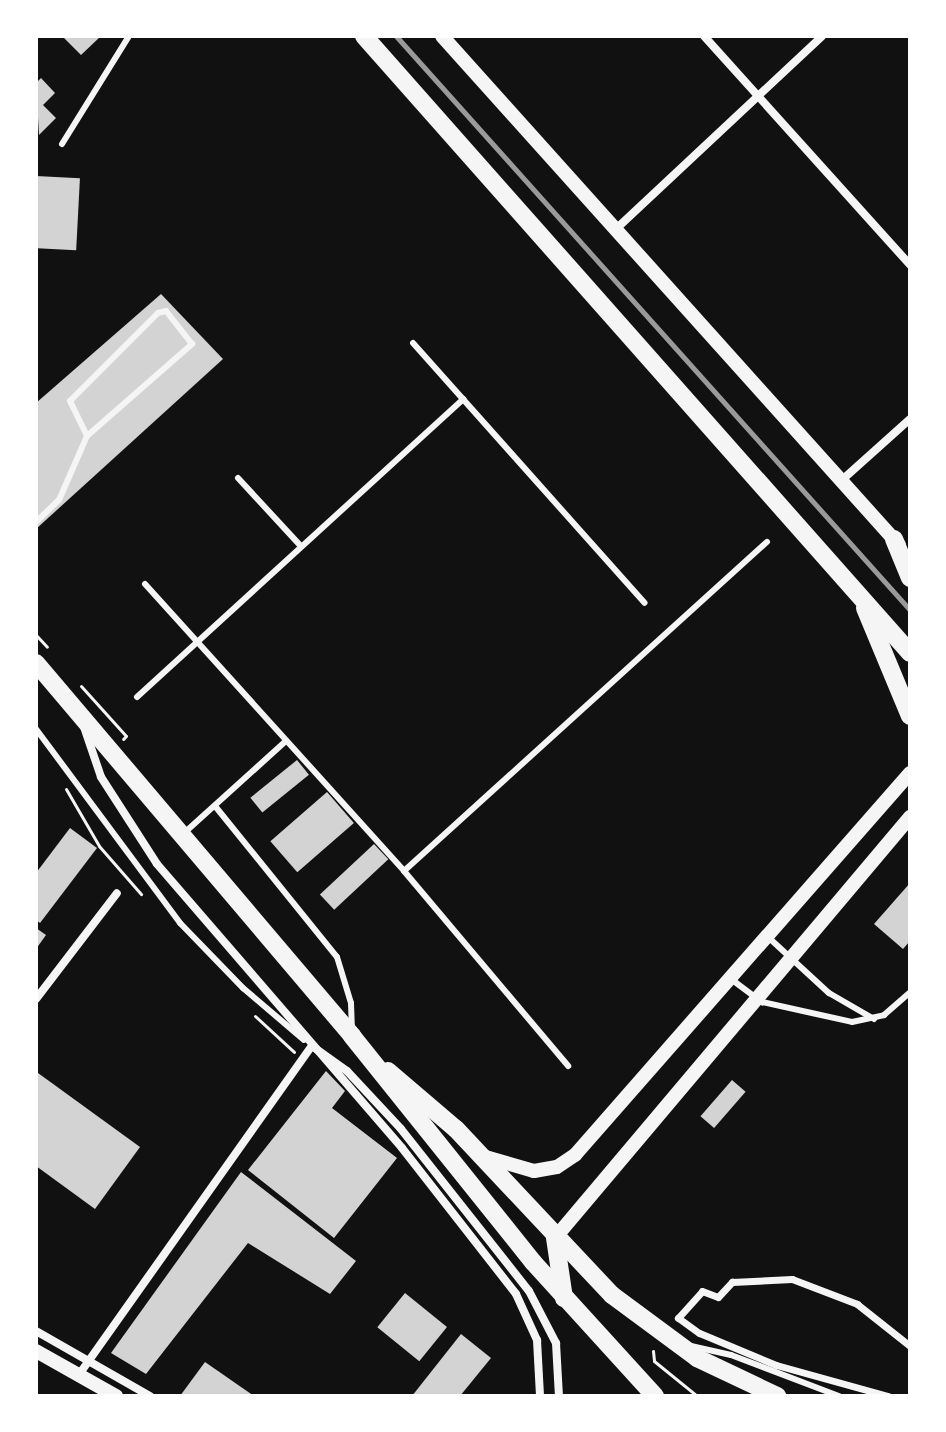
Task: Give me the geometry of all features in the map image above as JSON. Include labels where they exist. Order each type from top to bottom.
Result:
[{"type":"main road","points":[[364,36],[854,583],[910,653]]},
{"type":"main road","points":[[894,539],[910,578]]},
{"type":"main road","points":[[854,583],[910,716]]},
{"type":"main road","points":[[36,663],[352,1036],[564,1298],[655,1396]]},
{"type":"main road","points":[[367,1055],[481,1155],[555,1238],[612,1295],[679,1346],[777,1396]]},
{"type":"main road","points":[[555,1238],[564,1298]]},
{"type":"street","points":[[442,36],[910,557]]},
{"type":"street","points":[[704,36],[910,265]]},
{"type":"street","points":[[616,229],[756,94],[822,36]]},
{"type":"street","points":[[842,480],[910,419]]},
{"type":"street","points":[[82,714],[101,777],[131,828],[312,1046],[402,1148],[516,1294],[537,1340],[540,1396]]},
{"type":"street","points":[[481,1155],[534,1171],[557,1167],[593,1137],[910,773]]},
{"type":"street","points":[[555,1238],[789,955],[910,817]]},
{"type":"street","points":[[36,999],[117,893]]},
{"type":"street","points":[[78,1376],[312,1046]]},
{"type":"street","points":[[312,1046],[347,1071],[401,1129],[529,1291],[556,1343],[559,1396]]},
{"type":"street","points":[[888,1396],[776,1365],[699,1333],[678,1318],[702,1291],[718,1297],[732,1282],[792,1279],[857,1304],[910,1346]]},
{"type":"street","points":[[36,1331],[150,1396]]},
{"type":"street","points":[[36,1351],[116,1396]]},
{"type":"lane","points":[[62,144],[129,36]]},
{"type":"lane","points":[[36,522],[59,500],[87,436],[192,344],[166,311],[158,313],[70,401],[87,436]]},
{"type":"lane","points":[[413,343],[645,603]]},
{"type":"lane","points":[[137,697],[299,544],[463,399]]},
{"type":"lane","points":[[238,478],[299,544]]},
{"type":"lane","points":[[404,871],[767,542]]},
{"type":"lane","points":[[145,584],[404,871],[568,1066]]},
{"type":"lane","points":[[36,729],[180,923],[243,988],[312,1046]]},
{"type":"lane","points":[[183,834],[286,741]]},
{"type":"lane","points":[[215,806],[337,957],[351,1003],[352,1036]]},
{"type":"lane","points":[[768,937],[829,993],[874,1019]]},
{"type":"lane","points":[[731,979],[754,998],[835,1019],[874,1019],[910,992]]},
{"type":"lane","points":[[679,1346],[716,1350],[839,1396]]},
{"type":"path","points":[[80,684],[126,736]]},
{"type":"path","points":[[64,791],[94,834]]},
{"type":"path","points":[[653,1351],[654,1361],[697,1396]]},
{"type":"building","points":[[62,36],[101,36],[81,55]]},
{"type":"building","points":[[41,78],[55,93],[43,105],[56,118],[39,135],[36,83]]},
{"type":"building","points":[[36,176],[80,178],[76,250],[36,248]]},
{"type":"building","points":[[161,294],[223,359],[36,529],[36,403]]},
{"type":"building","points":[[297,760],[309,775],[262,813],[250,798]]},
{"type":"building","points":[[327,792],[354,823],[297,872],[270,841]]},
{"type":"building","points":[[70,828],[97,848],[40,923],[36,920],[36,873]]},
{"type":"building","points":[[374,844],[388,859],[334,910],[320,894]]},
{"type":"building","points":[[910,883],[910,941],[903,949],[874,924]]},
{"type":"building","points":[[36,928],[46,935],[36,949]]},
{"type":"building","points":[[326,1071],[345,1091],[332,1108],[397,1158],[334,1238],[248,1170]]},
{"type":"building","points":[[38,1073],[140,1147],[95,1209],[36,1166]]},
{"type":"building","points":[[732,1080],[746,1092],[714,1128],[701,1116]]},
{"type":"building","points":[[241,1172],[356,1261],[330,1294],[248,1243],[146,1374],[111,1353]]},
{"type":"building","points":[[405,1293],[447,1327],[419,1361],[377,1327]]},
{"type":"building","points":[[461,1334],[491,1358],[460,1396],[412,1396]]},
{"type":"building","points":[[205,1362],[254,1396],[180,1396]]},
{"type":"railway","points":[[396,36],[910,610]]}]
